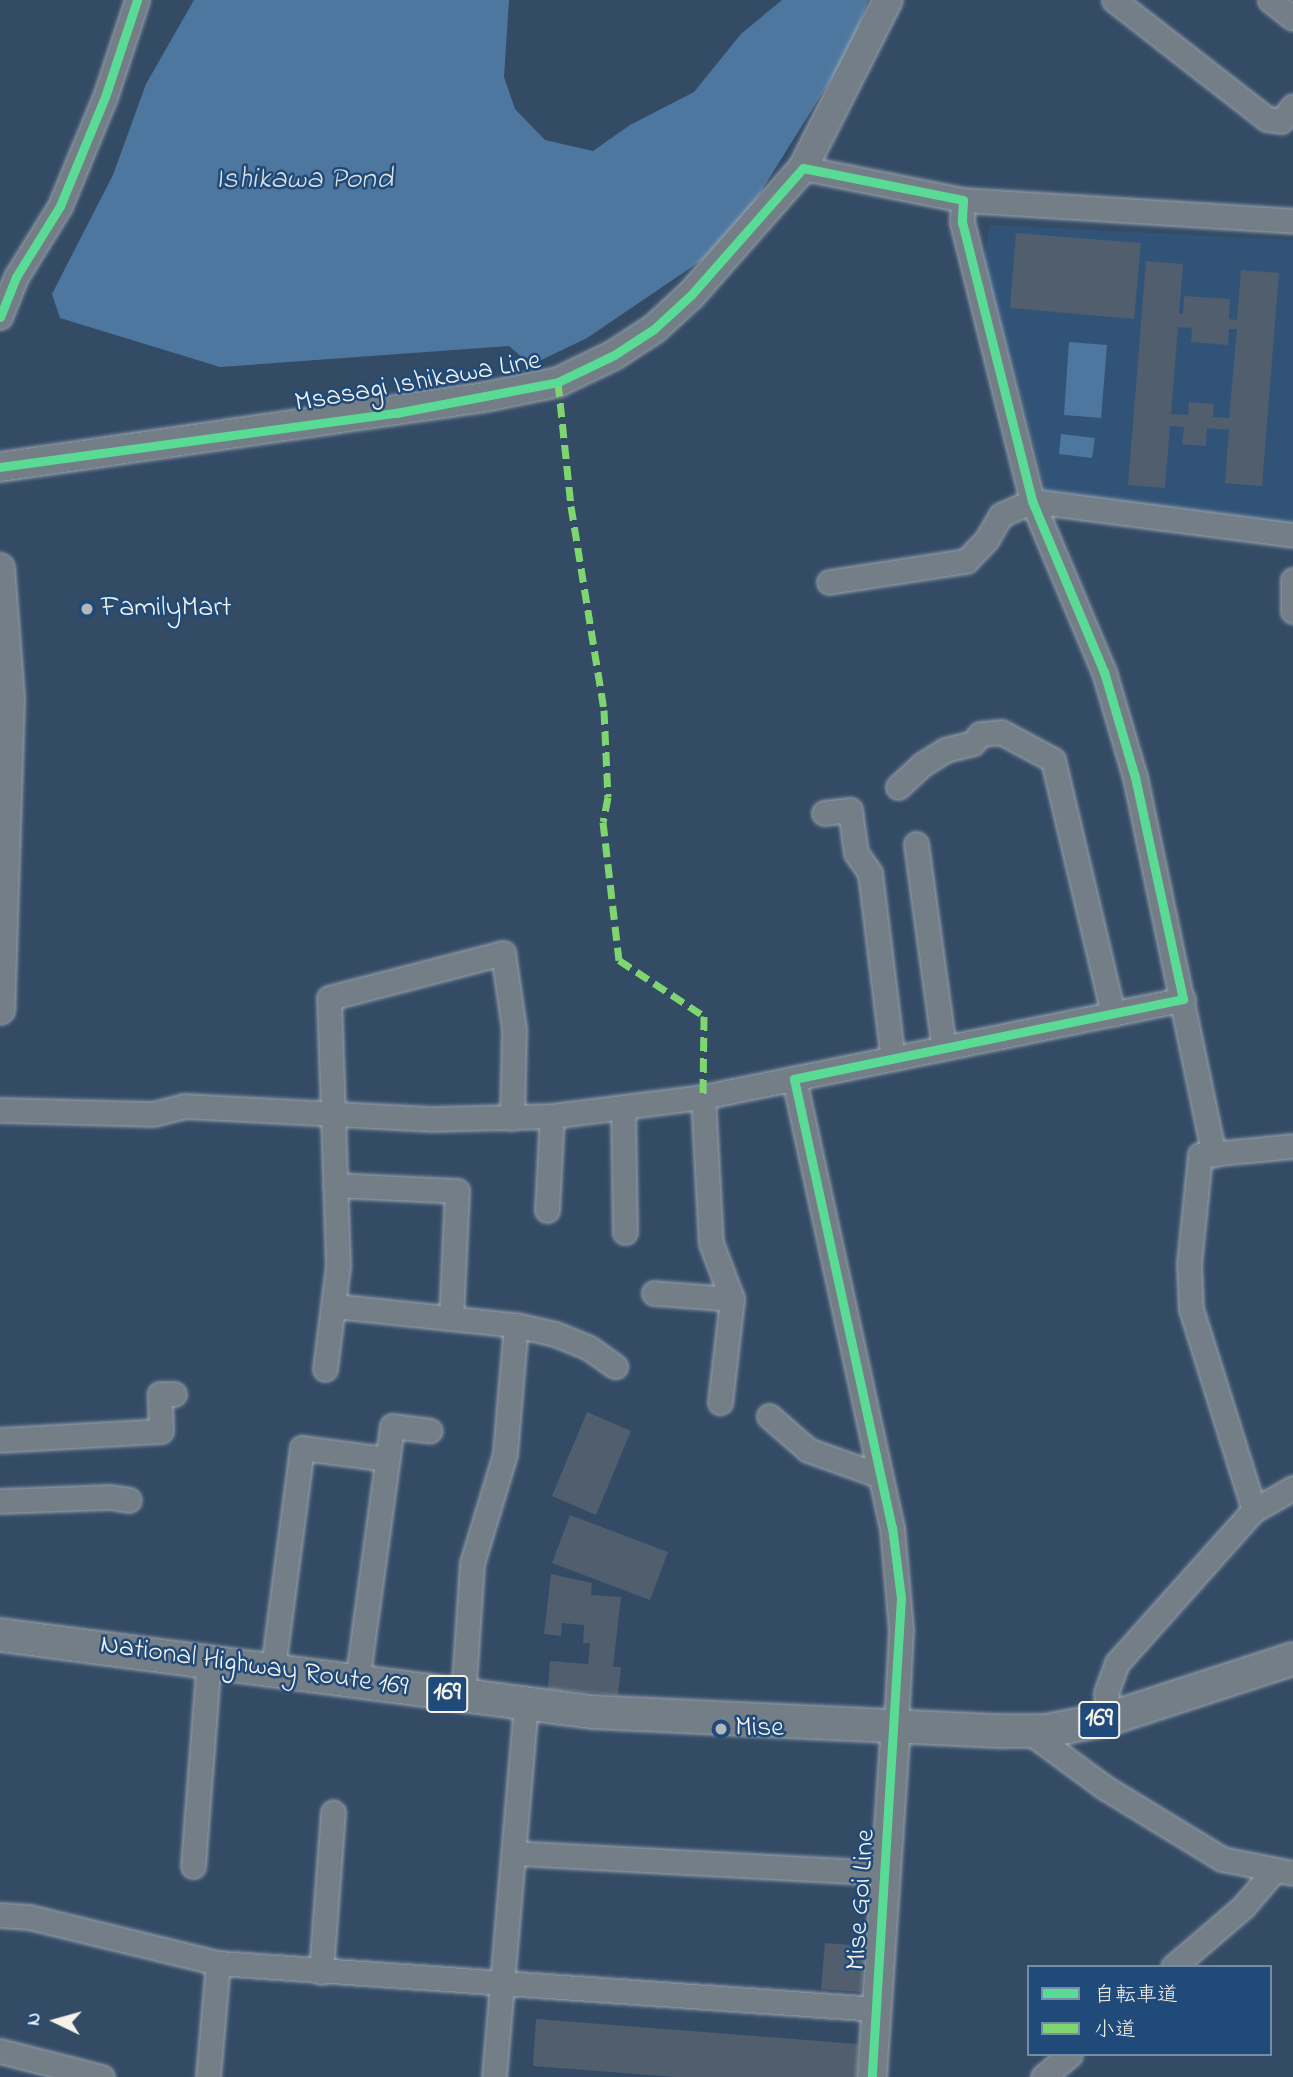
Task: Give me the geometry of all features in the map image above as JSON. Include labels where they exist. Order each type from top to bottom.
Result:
[{"type":"highway","name":"National Highway Route 169","points":[[0,1635],[209,1659],[526,1705],[1028,1731],[1108,1719],[1293,1659]]},
{"type":"main road","name":"Msasagi Ishikawa Line","points":[[0,467],[396,413],[558,382],[614,355],[654,329],[691,295],[803,167],[888,0]]},
{"type":"main road","points":[[0,568],[5,753],[0,1010]]},
{"type":"main road","name":"Mise Goi Line","points":[[872,2077],[897,1726]]},
{"type":"street","points":[[0,317],[16,276],[60,206],[129,28],[137,0]]},
{"type":"street","points":[[1114,0],[1267,120],[1281,121],[1293,106]]},
{"type":"street","points":[[1270,0],[1293,18]]},
{"type":"street","points":[[803,167],[963,200],[1293,221]]},
{"type":"street","points":[[963,200],[962,222],[1032,500],[1104,673],[1135,777],[1214,1155]]},
{"type":"street","points":[[829,582],[966,561],[988,539],[1001,514],[1032,500],[1293,534]]},
{"type":"street","points":[[1293,580],[1293,611]]},
{"type":"street","points":[[898,787],[923,764],[945,750],[973,743],[980,734],[1001,732],[1053,760],[1113,1014]]},
{"type":"street","points":[[824,813],[850,810],[856,853],[870,873],[893,1059]]},
{"type":"street","points":[[916,844],[944,1048]]},
{"type":"street","points":[[325,1369],[334,1306],[335,1112],[329,998],[503,953],[514,1029],[512,1118]]},
{"type":"street","points":[[0,1110],[153,1114],[184,1106],[432,1119],[552,1116],[703,1097],[1183,999]]},
{"type":"street","points":[[794,1079],[881,1476],[901,1598],[897,1726]]},
{"type":"street","points":[[703,1097],[711,1243],[732,1299],[720,1402]]},
{"type":"street","points":[[623,1107],[625,1232]]},
{"type":"street","points":[[547,1210],[552,1116]]},
{"type":"street","points":[[1254,1510],[1191,1309],[1189,1265],[1200,1155],[1293,1146]]},
{"type":"street","points":[[335,1185],[457,1191],[451,1317]]},
{"type":"street","points":[[654,1293],[732,1299]]},
{"type":"street","points":[[334,1306],[516,1325],[566,1339],[615,1366]]},
{"type":"street","points":[[463,1696],[472,1563],[505,1454],[516,1325]]},
{"type":"street","points":[[0,1440],[161,1431],[160,1395],[174,1394]]},
{"type":"street","points":[[769,1416],[808,1450],[881,1476]]},
{"type":"street","points":[[357,1682],[392,1426],[430,1431]]},
{"type":"street","points":[[272,1668],[302,1448],[387,1459]]},
{"type":"street","points":[[1108,1719],[1106,1693],[1117,1663],[1254,1510],[1293,1488]]},
{"type":"street","points":[[0,1501],[110,1497],[129,1500]]},
{"type":"street","points":[[193,1867],[209,1659]]},
{"type":"street","points":[[494,2077],[526,1705]]},
{"type":"street","points":[[1028,1731],[1104,1787],[1222,1859],[1283,1872]]},
{"type":"street","points":[[321,1972],[333,1812]]},
{"type":"street","points":[[513,1853],[887,1873]]},
{"type":"street","points":[[1175,1965],[1283,1872]]},
{"type":"street","points":[[0,1915],[29,1917],[218,1964],[877,2009]]},
{"type":"street","points":[[208,2077],[218,1964]]},
{"type":"street","points":[[0,2051],[102,2077]]},
{"type":"street","points":[[1043,2077],[1068,2056]]},
{"type":"shaded area","points":[[989,225],[1293,240],[1293,524],[1046,493],[984,263]]},
{"type":"water","name":"Ishikawa Pond","points":[[194,0],[509,0],[504,77],[515,109],[545,140],[593,151],[630,125],[694,92],[741,34],[782,0],[868,0],[851,47],[750,209],[711,254],[587,338],[531,365],[509,346],[220,367],[60,318],[52,294],[113,175],[146,84]]},
{"type":"water","points":[[1069,342],[1107,345],[1101,418],[1064,415]]},
{"type":"water","points":[[1061,434],[1095,438],[1092,458],[1059,454]]},
{"type":"building","points":[[1016,233],[1141,243],[1134,319],[1010,308]]},
{"type":"building","points":[[1146,261],[1183,264],[1179,314],[1183,314],[1184,296],[1230,299],[1229,319],[1237,320],[1241,270],[1279,273],[1262,486],[1225,483],[1229,430],[1207,428],[1206,446],[1182,444],[1184,427],[1170,426],[1165,488],[1128,485]],"holes":[[[1178,327],[1192,328],[1191,342],[1228,345],[1229,329],[1237,329],[1229,418],[1213,417],[1214,404],[1189,402],[1188,415],[1171,414]]]},
{"type":"building","points":[[587,1412],[631,1431],[596,1515],[552,1496]]},
{"type":"building","points":[[570,1515],[668,1552],[650,1600],[552,1563]]},
{"type":"building","points":[[551,1574],[592,1583],[591,1595],[621,1597],[613,1667],[621,1667],[618,1695],[548,1689],[550,1661],[588,1664],[590,1643],[583,1643],[584,1625],[562,1623],[561,1636],[544,1634]]},
{"type":"building","points":[[825,1943],[865,1946],[861,1992],[821,1989]]},
{"type":"building","points":[[536,2019],[858,2044],[856,2077],[675,2077],[533,2066]]},
{"type":"marked path","points":[[558,382],[571,506],[604,710],[608,797],[603,822],[619,960],[704,1016],[703,1097]]},
{"type":"cycle path","points":[[0,317],[16,277],[60,206],[105,97],[137,0]]},
{"type":"cycle path","points":[[0,467],[396,413],[558,382],[614,355],[654,329],[691,295],[803,168],[963,200],[962,222],[1032,501],[1104,672],[1135,777],[1183,999],[794,1079],[892,1527],[901,1598],[872,2077]]},
{"type":"place","name":"FamilyMart","points":[[87,609]]},
{"type":"place","name":"Mise","points":[[721,1729]]}]
